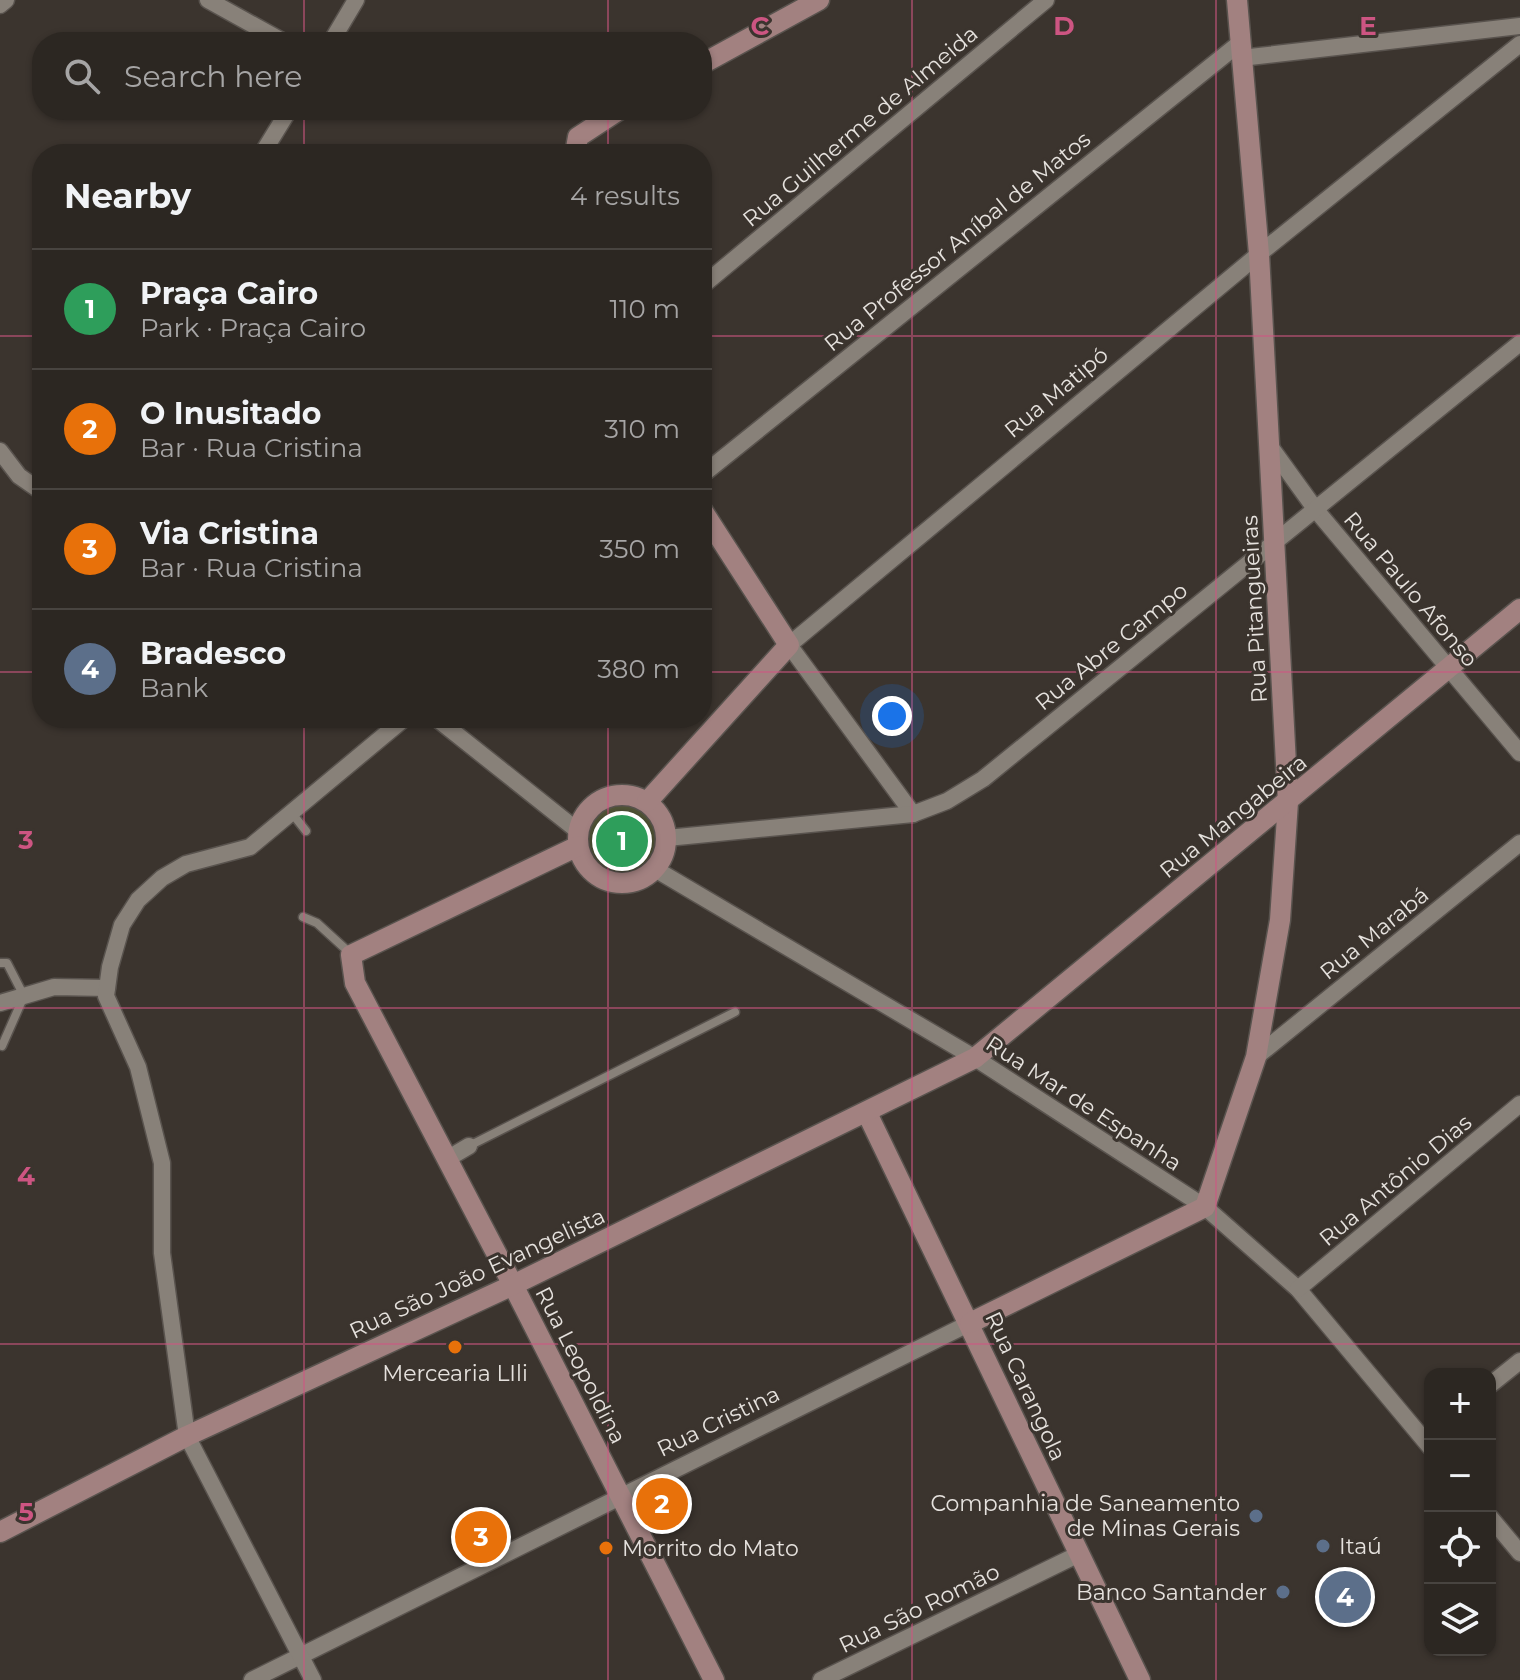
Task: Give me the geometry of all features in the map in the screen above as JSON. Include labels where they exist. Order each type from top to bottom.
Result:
[{"type":"street","points":[[0,5],[6,0]]},
{"type":"street","points":[[208,0],[266,32]]},
{"type":"street","points":[[337,32],[356,0]]},
{"type":"street","points":[[712,59],[819,0]]},
{"type":"street","name":"Rua Guilherme de Almeida","points":[[712,278],[1046,0]]},
{"type":"street","name":"Rua Pitangueiras","points":[[1205,1207],[1256,1057],[1280,920],[1288,802],[1273,543],[1272,449],[1237,0]]},
{"type":"street","points":[[1241,50],[1520,26]]},
{"type":"street","name":"Rua Matipó","points":[[647,802],[789,645],[1259,254],[1520,44]]},
{"type":"street","name":"Rua Professor Aníbal de Matos","points":[[712,467],[1241,50]]},
{"type":"street","points":[[268,144],[283,120]]},
{"type":"street","points":[[579,144],[607,120]]},
{"type":"street","name":"Rua Abre Campo","points":[[667,838],[913,814],[947,801],[983,779],[1520,343]]},
{"type":"street","name":"Rua Paulo Afonso","points":[[1272,449],[1316,510],[1520,753]]},
{"type":"street","points":[[0,451],[19,476],[32,485]]},
{"type":"street","points":[[712,526],[789,645],[913,814]]},
{"type":"street","name":"Rua Mangabeira","points":[[975,1058],[1520,609]]},
{"type":"street","points":[[313,1680],[187,1436],[162,1253],[162,1163],[138,1067],[106,996],[122,925],[138,900],[162,878],[186,864],[250,847],[393,728]]},
{"type":"street","points":[[351,955],[578,838],[584,817],[605,798],[634,796],[647,802],[660,816],[667,838],[663,857],[655,869],[634,882],[609,882],[589,868],[578,838],[448,728]]},
{"type":"street","name":"Rua Marabá","points":[[1256,1057],[1520,843]]},
{"type":"street","name":"Rua Mar de Espanha","points":[[655,869],[975,1058],[1205,1207],[1298,1289],[1424,1435]]},
{"type":"street","name":"Rua Leopoldina","points":[[351,955],[355,983],[714,1680]]},
{"type":"street","points":[[0,1003],[54,987],[107,988]]},
{"type":"street","name":"Rua São João Evangelista","points":[[0,1532],[187,1436],[513,1285],[975,1058]]},
{"type":"street","name":"Rua Antônio Dias","points":[[1298,1289],[1520,1104]]},
{"type":"street","name":"Rua Carangola","points":[[867,1113],[1140,1680]]},
{"type":"street","points":[[447,1159],[469,1146]]},
{"type":"street","name":"Rua Cristina","points":[[252,1680],[1205,1207]]},
{"type":"street","points":[[1496,1380],[1520,1361]]},
{"type":"street","points":[[1496,1524],[1520,1553]]},
{"type":"street","name":"Rua São Romão","points":[[821,1680],[1079,1554]]},
{"type":"lane","points":[[291,812],[306,831]]},
{"type":"lane","points":[[303,917],[317,923],[351,955]]},
{"type":"lane","points":[[0,963],[7,963],[24,996],[2,1046]]},
{"type":"lane","points":[[469,1146],[735,1012]]},
{"type":"green space","points":[[622,799],[637,802],[650,811],[659,824],[662,839],[659,854],[650,867],[637,876],[622,879],[607,876],[594,867],[585,854],[582,839],[585,824],[594,811],[607,802]]},
{"type":"place","name":"Praça Cairo","points":[[622,841]]},
{"type":"place","name":"Mercearia LIli","points":[[455,1347]]},
{"type":"place","name":"O Inusitado","points":[[662,1504]]},
{"type":"place","name":"Companhia de Saneamento de Minas Gerais","points":[[1256,1516]]},
{"type":"place","name":"Via Cristina","points":[[481,1537]]},
{"type":"place","name":"Itaú","points":[[1323,1546]]},
{"type":"place","name":"Morrito do Mato","points":[[606,1548]]},
{"type":"place","name":"Banco Santander","points":[[1283,1592]]},
{"type":"place","name":"Bradesco","points":[[1345,1597]]}]
